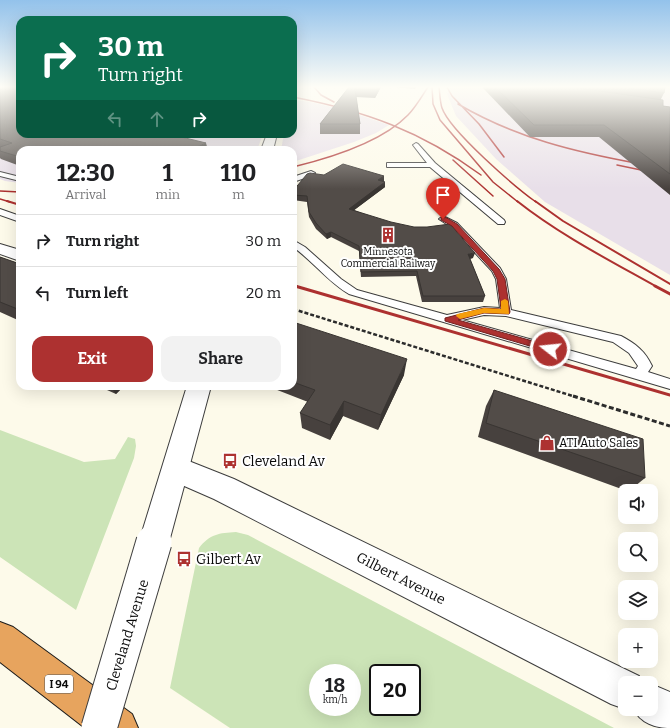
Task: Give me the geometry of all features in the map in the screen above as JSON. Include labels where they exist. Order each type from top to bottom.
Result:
[{"type":"highway","name":"I 94","points":[[0,640],[118,728]]},
{"type":"street","points":[[0,249],[16,255]]},
{"type":"street","name":"Cleveland Avenue","points":[[99,728],[176,469],[197,390]]},
{"type":"street","name":"Gilbert Avenue","points":[[176,469],[224,489],[618,686]]},
{"type":"street","points":[[658,707],[670,713]]},
{"type":"lane","points":[[416,145],[432,165],[501,222]]},
{"type":"lane","points":[[390,165],[432,165]]},
{"type":"lane","points":[[0,174],[16,179]]},
{"type":"lane","points":[[297,179],[311,174]]},
{"type":"lane","points":[[0,212],[16,218]]},
{"type":"lane","points":[[443,219],[454,225],[496,270],[501,279],[506,312]]},
{"type":"lane","points":[[297,246],[311,255],[345,288],[353,292],[670,384]]},
{"type":"lane","points":[[448,320],[484,311],[506,312],[617,339],[631,347],[641,357],[645,366],[639,375]]},
{"type":"path","points":[[297,310],[670,426]]},
{"type":"shaded area","points":[[0,121],[14,121],[16,125],[16,138],[262,138],[258,146],[16,146],[16,182],[0,179]]},
{"type":"shaded area","points":[[297,121],[377,121],[389,125],[376,133],[354,142],[297,161],[297,146],[282,146],[283,138],[297,138]]},
{"type":"shaded area","points":[[461,121],[670,121],[670,275],[545,202],[496,159]]},
{"type":"green space","points":[[0,430],[84,462],[115,459],[128,437],[135,439],[136,446],[134,458],[76,610],[0,557]]},
{"type":"green space","points":[[236,532],[248,535],[614,728],[230,728],[170,688],[199,548],[211,537]]},
{"type":"building","points":[[0,121],[16,121],[16,138],[185,138],[206,143],[199,146],[16,146],[16,156],[0,151],[0,147],[12,143],[0,139]]},
{"type":"building","points":[[322,121],[360,121],[360,124],[320,124]]},
{"type":"building","points":[[530,121],[670,121],[670,174],[604,125],[534,125]]},
{"type":"building","name":"Minnesota Commercial Railway","points":[[343,164],[384,176],[378,180],[385,182],[349,209],[391,222],[414,227],[450,224],[475,253],[468,254],[485,296],[423,296],[417,271],[361,272],[359,246],[331,232],[326,234],[309,212],[307,196],[297,195],[297,186],[307,174],[324,175]]},
{"type":"building","points":[[0,257],[16,263],[16,308],[0,302]]},
{"type":"building","points":[[297,323],[407,359],[381,415],[344,401],[330,425],[300,413],[315,390],[297,383]]},
{"type":"building","points":[[494,390],[643,439],[645,478],[486,423]]},
{"type":"railway","points":[[381,121],[395,126]]},
{"type":"railway","points":[[395,126],[401,121]]},
{"type":"railway","points":[[441,121],[493,182],[518,202]]},
{"type":"railway","points":[[449,121],[484,158],[536,202]]},
{"type":"railway","points":[[476,121],[504,157]]},
{"type":"railway","points":[[491,121],[524,135],[569,149],[641,164]]},
{"type":"railway","points":[[297,166],[339,154],[354,148],[384,134],[395,126]]},
{"type":"railway","points":[[395,126],[436,146],[481,175]]},
{"type":"railway","points":[[453,160],[493,196]]},
{"type":"railway","points":[[617,165],[670,176]]},
{"type":"railway","points":[[0,191],[16,192]]},
{"type":"railway","points":[[0,199],[10,202]]},
{"type":"railway","points":[[7,201],[16,204]]},
{"type":"railway","points":[[517,201],[550,225],[657,287]]},
{"type":"railway","points":[[535,201],[563,221],[670,284]]},
{"type":"railway","points":[[655,286],[670,294]]},
{"type":"railway","points":[[297,287],[670,395]]},
{"type":"slow traffic","points":[[460,316],[484,311],[506,312],[505,301]]},
{"type":"place","name":"Minnesota Commercial Railway","points":[[388,235]]},
{"type":"place","name":"ATI Auto Sales","points":[[547,443]]},
{"type":"place","name":"Cleveland Av","points":[[230,461]]},
{"type":"place","name":"Gilbert Av","points":[[184,559]]},
{"type":"route","points":[[443,219],[450,221],[496,270],[501,279],[506,312],[484,311],[448,320],[550,349]]}]
